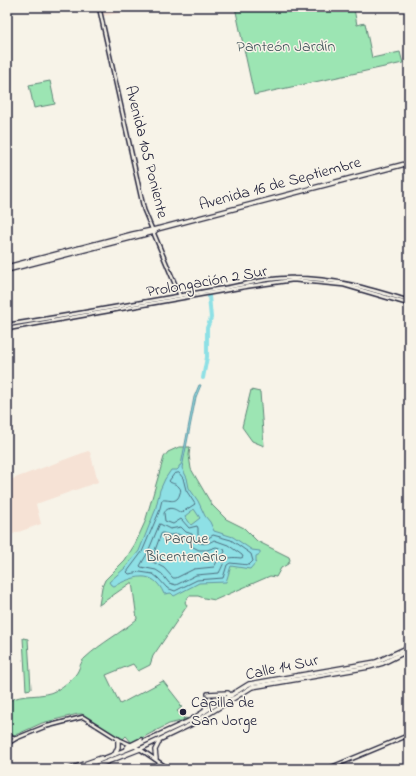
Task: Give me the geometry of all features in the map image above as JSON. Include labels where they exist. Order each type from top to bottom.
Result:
[{"type":"main road","name":"Avenida 16 de Septiembre","points":[[155,230],[409,163]]},
{"type":"main road","points":[[7,267],[155,230]]},
{"type":"main road","points":[[7,270],[155,230]]},
{"type":"main road","name":"Calle 14 Sur","points":[[89,769],[140,749],[196,722],[252,683],[355,667],[376,662],[409,647]]},
{"type":"main road","name":"Calle 14 Sur","points":[[78,769],[181,725],[248,689],[257,686],[369,668],[409,650]]},
{"type":"main road","points":[[203,713],[209,696],[228,693],[232,697]]},
{"type":"main road","points":[[116,753],[118,739]]},
{"type":"main road","points":[[156,759],[155,747],[161,739]]},
{"type":"main road","points":[[70,769],[97,758],[104,758]]},
{"type":"main road","points":[[93,769],[98,766]]},
{"type":"street","name":"Avenida 105 Poniente","points":[[99,7],[144,210],[155,230],[180,297]]},
{"type":"street","name":"Prolongación 2 Sur","points":[[7,329],[260,281],[293,278],[345,283],[409,301]]},
{"type":"street","name":"Prolongación 2 Sur","points":[[7,325],[293,280],[344,285],[409,304]]},
{"type":"street","points":[[7,744],[16,738],[44,727],[83,717],[118,739],[140,749],[169,769]]},
{"type":"street","points":[[327,769],[409,734]]},
{"type":"street","points":[[7,736],[16,738]]},
{"type":"shaded area","points":[[101,7],[137,7],[138,9],[103,16]]},
{"type":"shaded area","points":[[88,451],[90,452],[98,482],[36,504],[41,524],[7,536],[7,481]]},
{"type":"green space","name":"Panteón Jardín","points":[[235,7],[352,7],[352,9],[354,9],[357,25],[365,23],[372,58],[400,52],[403,63],[254,95]]},
{"type":"green space","points":[[50,81],[55,104],[34,108],[29,85]]},
{"type":"green space","points":[[251,390],[260,392],[264,446],[252,441],[242,427]]},
{"type":"green space","name":"Parque Bicentenario","points":[[179,447],[190,447],[189,455],[191,469],[212,505],[226,519],[244,528],[257,541],[289,557],[290,560],[288,564],[281,568],[276,577],[270,576],[215,600],[198,596],[189,596],[185,602],[187,606],[153,656],[150,665],[138,671],[133,664],[106,675],[120,704],[163,681],[181,704],[179,706],[182,707],[177,711],[184,718],[183,720],[185,718],[189,719],[169,724],[132,743],[126,736],[123,739],[117,737],[82,714],[42,723],[18,734],[7,734],[7,702],[19,697],[51,693],[60,688],[76,674],[85,658],[137,619],[132,582],[99,605],[102,587],[105,580],[125,560],[135,544],[145,522],[164,457],[168,452]]},
{"type":"green space","points":[[23,638],[28,639],[31,689],[26,690]]},
{"type":"water","points":[[199,385],[201,385],[196,397],[182,468],[187,478],[189,488],[198,501],[214,531],[233,537],[252,550],[260,551],[260,554],[256,556],[256,562],[250,569],[231,566],[226,582],[199,583],[174,596],[171,593],[164,594],[154,581],[148,578],[135,578],[114,586],[111,585],[109,582],[125,568],[139,551],[155,511],[160,490],[165,479],[171,470],[177,470],[181,465],[194,397]],"holes":[[[194,509],[200,518],[191,525],[185,516]]]},
{"type":"waterway","points":[[203,378],[207,359],[207,326],[211,319],[209,296]]},
{"type":"waterway","points":[[203,378],[207,357],[207,328],[211,318],[209,296]]},
{"type":"place","name":"Capilla de San Jorge","points":[[183,712]]}]
